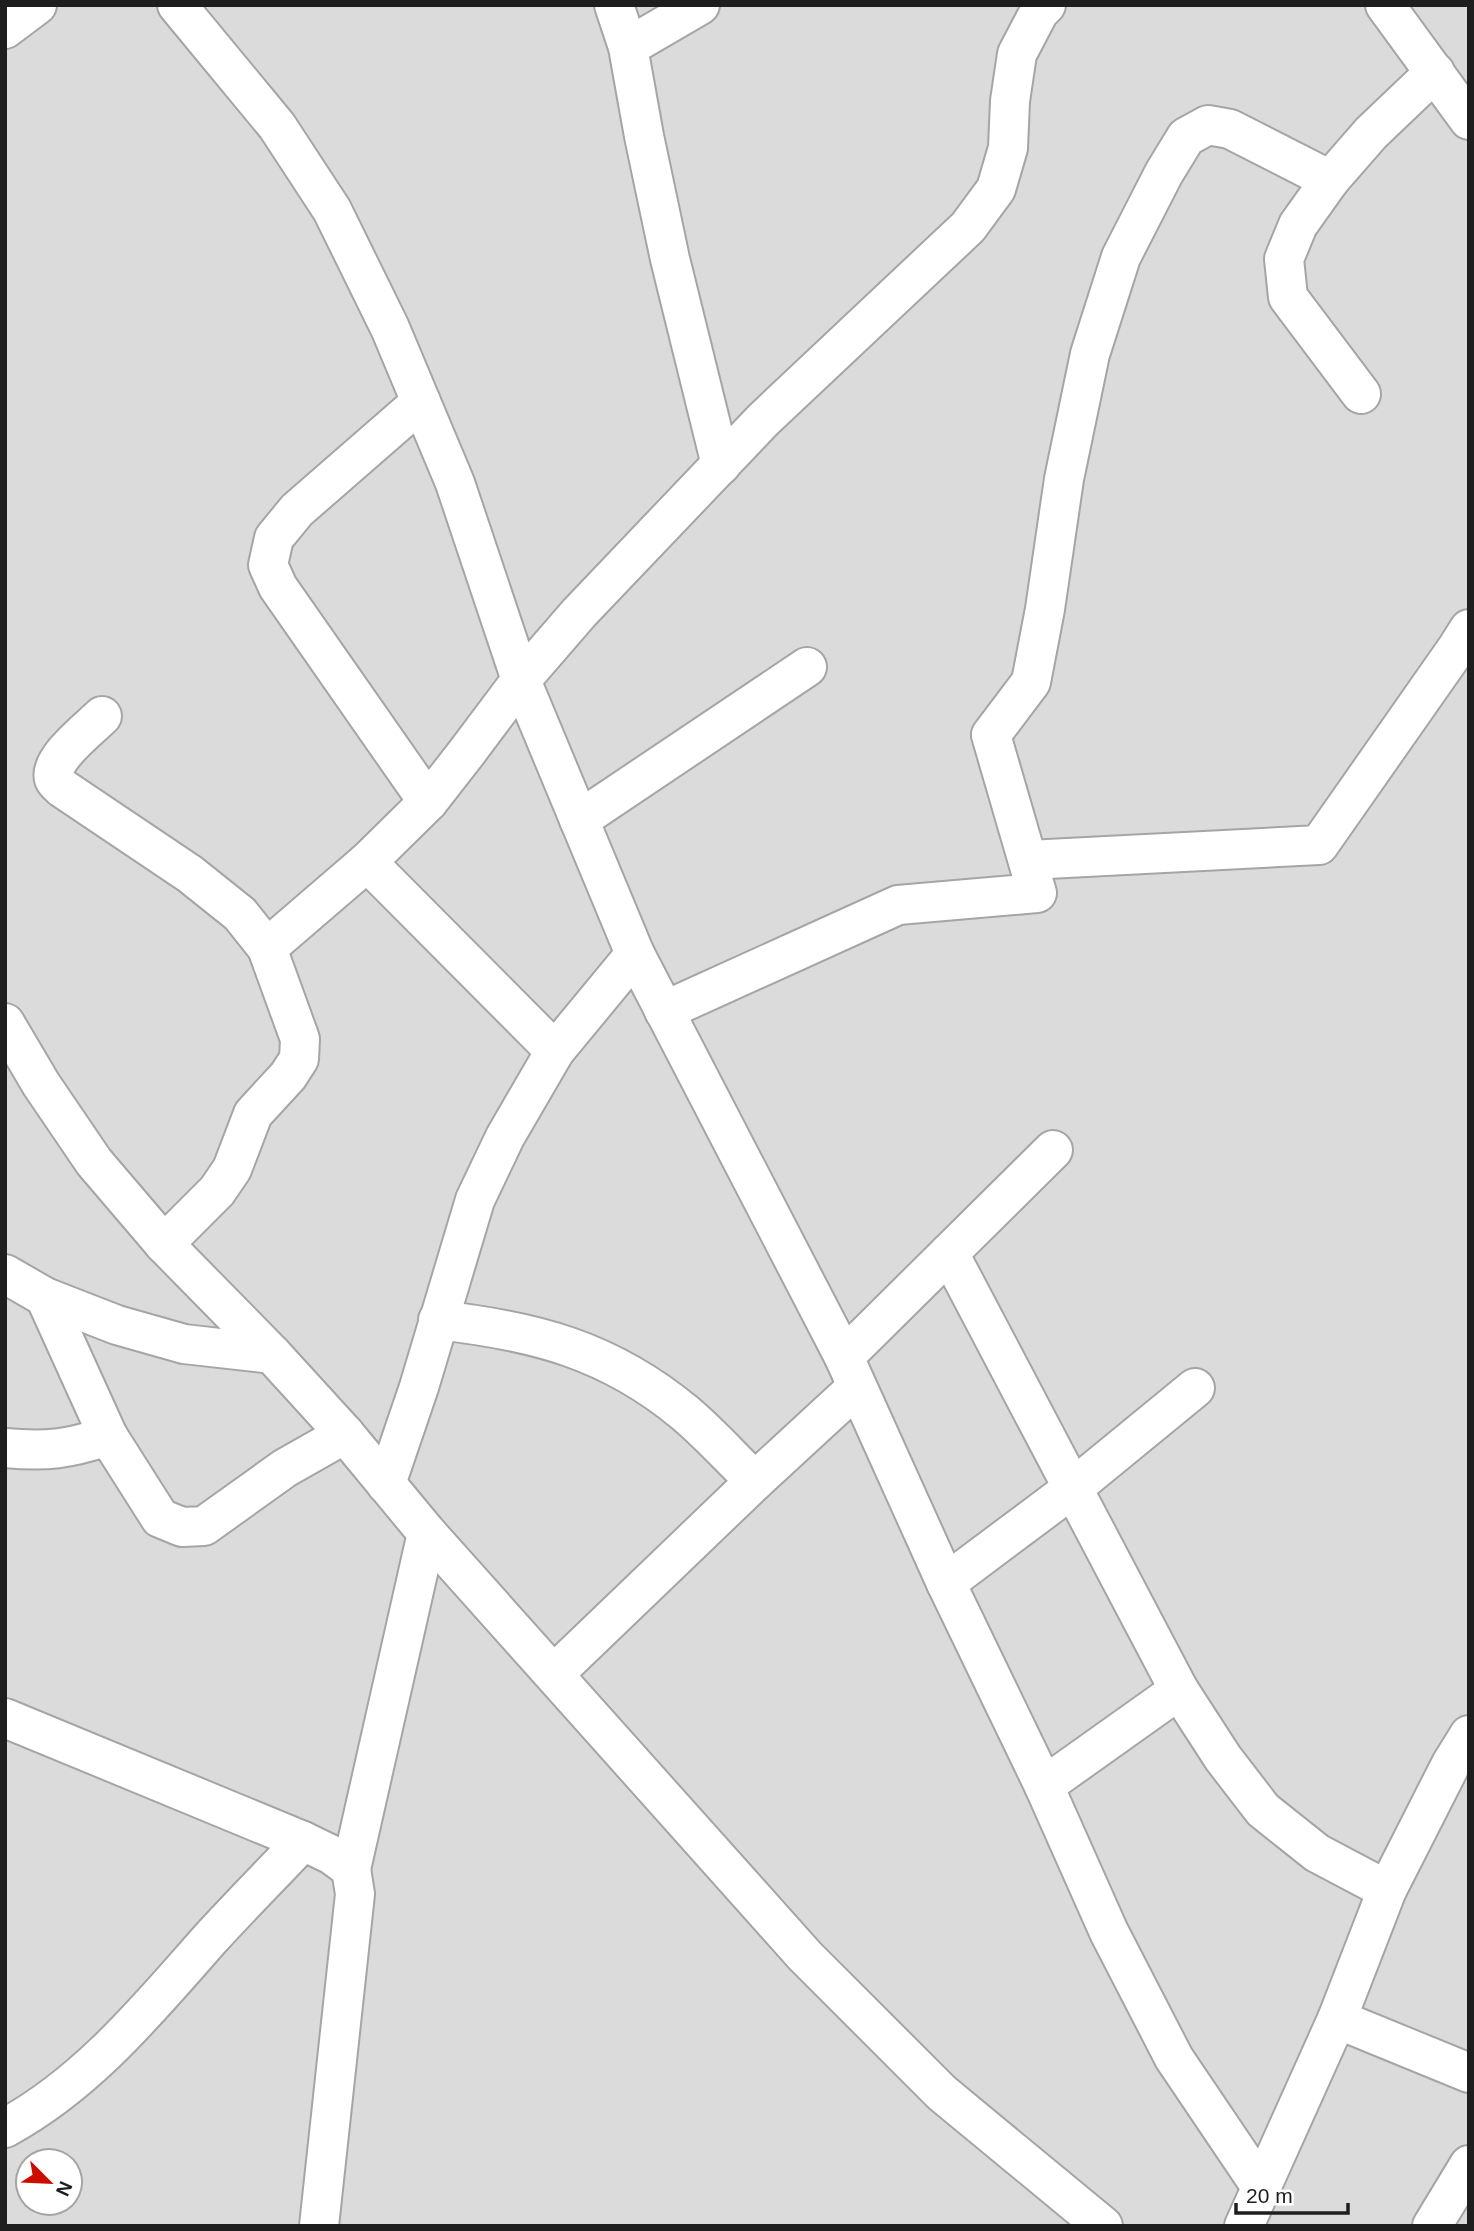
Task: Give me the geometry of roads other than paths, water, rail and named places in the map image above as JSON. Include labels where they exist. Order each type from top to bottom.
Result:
[{"type":"street","points":[[5,29],[37,5]]},
{"type":"street","points":[[177,5],[277,126],[332,210],[390,328],[455,483],[521,680],[635,954],[850,1372],[946,1583],[1044,1786],[1109,1932],[1174,2058],[1261,2186]]},
{"type":"street","points":[[614,5],[628,47],[643,135],[670,259],[722,465]]},
{"type":"street","points":[[628,47],[700,5]]},
{"type":"street","points":[[267,948],[367,862],[428,802],[521,680],[579,613],[763,420],[968,228],[996,189],[1009,148],[1010,101],[1017,54],[1046,5]]},
{"type":"street","points":[[1385,5],[1469,120]]},
{"type":"street","points":[[1361,394],[1288,297],[1284,259],[1298,225],[1330,180],[1371,133],[1435,72]]},
{"type":"street","points":[[664,1011],[898,905],[1037,893],[991,735],[1031,682],[1065,479],[1090,354],[1121,257],[1164,173],[1186,137],[1208,124],[1230,129],[1330,180]]},
{"type":"street","points":[[421,402],[297,510],[274,537],[268,565],[278,587],[428,802]]},
{"type":"street","points":[[1028,860],[1319,845],[1469,629]]},
{"type":"street","points":[[579,820],[807,667]]},
{"type":"street","points":[[102,716],[61,757],[54,768],[54,779],[62,788],[200,882],[240,914],[267,948],[300,1039],[299,1059],[288,1076],[253,1114],[232,1169],[217,1191],[164,1244]]},
{"type":"street","points":[[367,862],[555,1051]]},
{"type":"street","points":[[386,1484],[475,1200],[505,1137],[555,1051],[635,954]]},
{"type":"street","points":[[5,1023],[41,1084],[94,1161],[164,1244],[272,1354],[345,1434],[427,1533],[805,1956],[942,2093],[1103,2226]]},
{"type":"street","points":[[554,1674],[755,1481],[948,1253],[1053,1150]]},
{"type":"street","points":[[948,1253],[1179,1690],[1223,1758],[1264,1810],[1317,1853],[1387,1891]]},
{"type":"street","points":[[5,1275],[45,1297],[117,1325],[184,1344],[272,1354]]},
{"type":"street","points":[[45,1297],[108,1436],[160,1518],[182,1527],[204,1526],[285,1468],[345,1434]]},
{"type":"street","points":[[438,1320],[526,1333],[584,1351],[633,1375],[686,1414],[755,1481]]},
{"type":"street","points":[[946,1583],[1073,1488],[1195,1388]]},
{"type":"street","points":[[5,1448],[32,1451],[71,1448],[108,1436]]},
{"type":"street","points":[[319,2226],[355,1894],[351,1869],[427,1533]]},
{"type":"street","points":[[1044,1786],[1179,1690]]},
{"type":"street","points":[[5,1718],[303,1841],[332,1855],[351,1869]]},
{"type":"street","points":[[1244,2226],[1336,2019],[1387,1891],[1463,1757]]},
{"type":"street","points":[[5,2128],[82,2076],[148,2009],[303,1841]]},
{"type":"street","points":[[1336,2019],[1469,2073]]},
{"type":"street","points":[[1432,2226],[1469,2165]]}]
